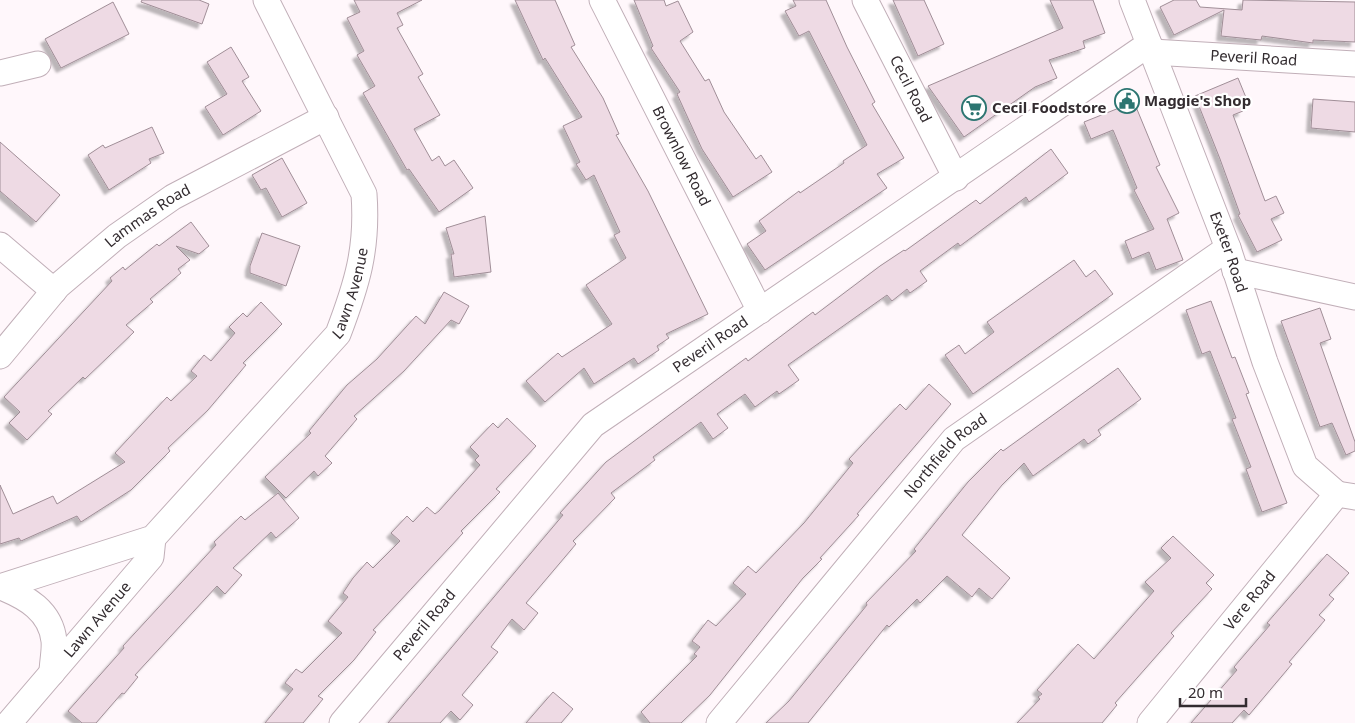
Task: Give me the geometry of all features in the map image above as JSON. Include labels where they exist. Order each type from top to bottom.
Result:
[{"type":"street","name":"Lawn Avenue","points":[[1,587],[153,538],[338,334],[352,296],[362,259],[366,224],[364,194],[266,0]]},
{"type":"street","name":"Brownlow Road","points":[[602,0],[760,311]]},
{"type":"street","name":"Cecil Road","points":[[865,0],[956,178]]},
{"type":"street","name":"Exeter Road","points":[[1132,0],[1232,260],[1265,362],[1305,466],[1346,496]]},
{"type":"street","name":"Peveril Road","points":[[342,723],[593,424],[1151,48],[1355,64]]},
{"type":"street","points":[[0,74],[38,64]]},
{"type":"street","name":"Lammas Road","points":[[0,356],[54,291],[117,236],[173,197],[326,117]]},
{"type":"street","points":[[0,245],[54,291]]},
{"type":"street","points":[[1232,260],[1355,297]]},
{"type":"street","name":"Northfield Road","points":[[719,723],[954,439],[1232,260]]},
{"type":"street","name":"Vere Road","points":[[1150,723],[1346,496]]},
{"type":"street","name":"Lawn Avenue","points":[[9,723],[151,558],[153,538]]},
{"type":"street","name":"Lawn Avenue","points":[[1,587],[35,605],[47,620],[54,641],[52,673]]},
{"type":"building","points":[[142,0],[199,0],[209,4],[202,24],[141,2]]},
{"type":"building","points":[[354,0],[422,0],[397,13],[403,25],[397,28],[423,74],[418,77],[440,115],[414,129],[432,161],[439,156],[445,166],[454,160],[473,188],[439,212],[409,169],[407,170],[363,93],[375,86],[357,55],[364,51],[347,18],[360,12]]},
{"type":"building","points":[[515,0],[555,0],[575,45],[571,47],[603,98],[619,134],[616,135],[648,191],[708,314],[666,334],[669,338],[657,346],[659,350],[638,364],[634,358],[594,384],[584,368],[545,402],[526,381],[558,353],[562,357],[612,324],[586,285],[626,258],[614,235],[620,232],[594,175],[586,180],[576,164],[580,162],[563,126],[582,117],[545,58],[543,60]]},
{"type":"building","points":[[634,0],[664,0],[666,6],[678,1],[693,32],[680,41],[705,81],[709,79],[724,112],[756,159],[761,155],[772,172],[733,197],[702,149],[677,94],[680,92],[651,48],[653,46]]},
{"type":"building","points":[[793,0],[826,0],[875,102],[872,104],[904,158],[877,174],[887,188],[765,270],[747,244],[766,231],[759,221],[799,191],[800,193],[867,145],[809,31],[799,36],[785,11],[796,6]]},
{"type":"building","points":[[893,0],[924,0],[944,44],[918,56]]},
{"type":"building","points":[[1050,0],[1093,0],[1105,33],[1083,41],[1085,48],[1049,60],[1057,78],[1035,87],[964,137],[928,86],[1063,28]]},
{"type":"building","points":[[1174,0],[1196,0],[1200,7],[1242,10],[1243,0],[1355,2],[1355,42],[1313,40],[1313,43],[1262,36],[1261,40],[1221,36],[1224,10],[1174,35],[1160,7]]},
{"type":"building","points":[[113,2],[129,34],[61,68],[45,39]]},
{"type":"building","points":[[231,47],[249,77],[242,81],[261,111],[223,135],[205,107],[227,94],[207,62]]},
{"type":"building","points":[[1238,78],[1247,100],[1239,103],[1243,111],[1233,115],[1265,201],[1276,196],[1284,213],[1271,219],[1282,240],[1257,252],[1238,215],[1240,214],[1195,96]]},
{"type":"building","points":[[1313,99],[1355,102],[1355,132],[1311,128]]},
{"type":"building","points":[[1134,102],[1160,165],[1156,167],[1179,213],[1167,219],[1183,260],[1156,270],[1149,252],[1132,259],[1125,241],[1154,229],[1134,190],[1137,188],[1113,130],[1091,139],[1084,122]]},
{"type":"building","points":[[152,127],[164,153],[149,159],[151,163],[109,190],[88,155],[103,145],[105,148]]},
{"type":"building","points":[[0,142],[60,195],[36,222],[0,191]]},
{"type":"building","points":[[1051,149],[1068,173],[1029,202],[1026,197],[960,246],[958,243],[920,271],[927,281],[910,293],[907,289],[892,301],[887,295],[788,365],[799,380],[779,394],[777,391],[755,407],[745,394],[717,414],[728,428],[713,439],[701,422],[653,457],[655,460],[611,493],[615,498],[573,541],[576,544],[526,603],[538,613],[524,630],[512,619],[491,647],[498,652],[462,695],[473,705],[460,720],[451,711],[440,723],[388,723],[563,515],[560,513],[606,462],[746,358],[748,361],[813,312],[815,315],[880,266],[905,251],[976,200],[980,204]]},
{"type":"building","points":[[282,158],[307,203],[282,217],[266,188],[261,190],[252,175]]},
{"type":"building","points":[[485,216],[491,272],[454,277],[451,254],[454,254],[446,228]]},
{"type":"building","points":[[191,222],[209,246],[199,254],[176,246],[190,260],[178,269],[181,273],[150,299],[153,302],[126,325],[134,332],[48,411],[52,414],[27,440],[9,423],[20,412],[4,397],[112,281],[110,278],[123,267],[125,270],[157,244],[159,246]]},
{"type":"building","points":[[262,233],[300,246],[286,286],[250,273],[250,266]]},
{"type":"building","points":[[1074,260],[1086,277],[1095,270],[1113,294],[973,394],[945,355],[959,345],[965,354],[994,332],[987,322]]},
{"type":"building","points":[[444,292],[469,306],[459,324],[451,320],[404,371],[354,416],[357,419],[325,456],[332,463],[318,476],[314,471],[286,498],[265,477],[311,433],[309,431],[347,385],[377,359],[416,316],[425,324]]},
{"type":"building","points":[[1211,301],[1232,358],[1235,357],[1249,393],[1246,394],[1287,503],[1262,512],[1246,469],[1251,467],[1232,419],[1236,418],[1210,351],[1202,354],[1186,310]]},
{"type":"building","points":[[261,302],[282,324],[243,363],[246,365],[208,410],[168,448],[170,451],[131,490],[81,522],[77,516],[21,541],[19,538],[0,544],[0,485],[13,514],[53,496],[57,504],[125,462],[115,453],[167,397],[171,401],[197,376],[191,371],[204,355],[211,361],[235,333],[229,327],[243,313],[247,317]]},
{"type":"building","points":[[1320,308],[1331,339],[1320,343],[1355,442],[1355,451],[1346,455],[1332,423],[1320,427],[1281,321]]},
{"type":"building","points":[[1118,368],[1141,399],[1098,430],[1101,435],[1088,444],[1084,439],[1033,476],[1024,463],[1002,485],[962,535],[1010,578],[992,599],[979,588],[972,597],[947,576],[920,603],[917,599],[889,627],[887,625],[808,723],[766,723],[789,701],[867,605],[866,603],[916,551],[914,549],[968,482],[1001,449],[1003,451]]},
{"type":"building","points":[[929,384],[951,404],[857,514],[859,515],[820,558],[822,559],[803,578],[710,695],[681,723],[650,723],[641,712],[697,656],[694,654],[700,647],[692,641],[708,620],[716,626],[746,594],[733,583],[748,566],[756,573],[804,523],[853,463],[849,459],[900,404],[906,410]]},
{"type":"building","points":[[507,418],[536,446],[496,489],[500,492],[461,531],[463,533],[373,630],[376,632],[354,660],[318,696],[323,699],[303,723],[265,723],[293,689],[285,683],[296,669],[302,673],[342,633],[328,621],[348,597],[343,593],[353,578],[367,562],[373,568],[400,541],[391,533],[407,516],[413,522],[427,507],[435,514],[439,511],[480,465],[475,460],[479,456],[470,447],[493,423],[498,428]]},
{"type":"building","points":[[278,493],[299,518],[276,538],[271,532],[233,568],[242,575],[225,594],[217,586],[135,675],[138,677],[96,723],[82,723],[68,711],[124,648],[123,646],[216,545],[214,542],[241,516],[245,520]]},
{"type":"building","points":[[1173,536],[1214,575],[1206,583],[1212,589],[1171,633],[1174,636],[1115,703],[1117,705],[1102,723],[1017,723],[1040,699],[1038,697],[1042,694],[1037,690],[1078,644],[1094,659],[1154,591],[1145,582],[1171,558],[1161,548]]},
{"type":"building","points":[[1327,554],[1349,573],[1329,595],[1334,599],[1319,615],[1325,620],[1289,662],[1292,664],[1249,715],[1244,710],[1232,723],[1191,723],[1237,670],[1234,667],[1270,625],[1267,623]]},
{"type":"building","points":[[553,692],[573,709],[561,723],[526,723]]},
{"type":"place","name":"Maggie's Shop","points":[[1127,101]]},
{"type":"place","name":"Cecil Foodstore","points":[[974,108]]}]
